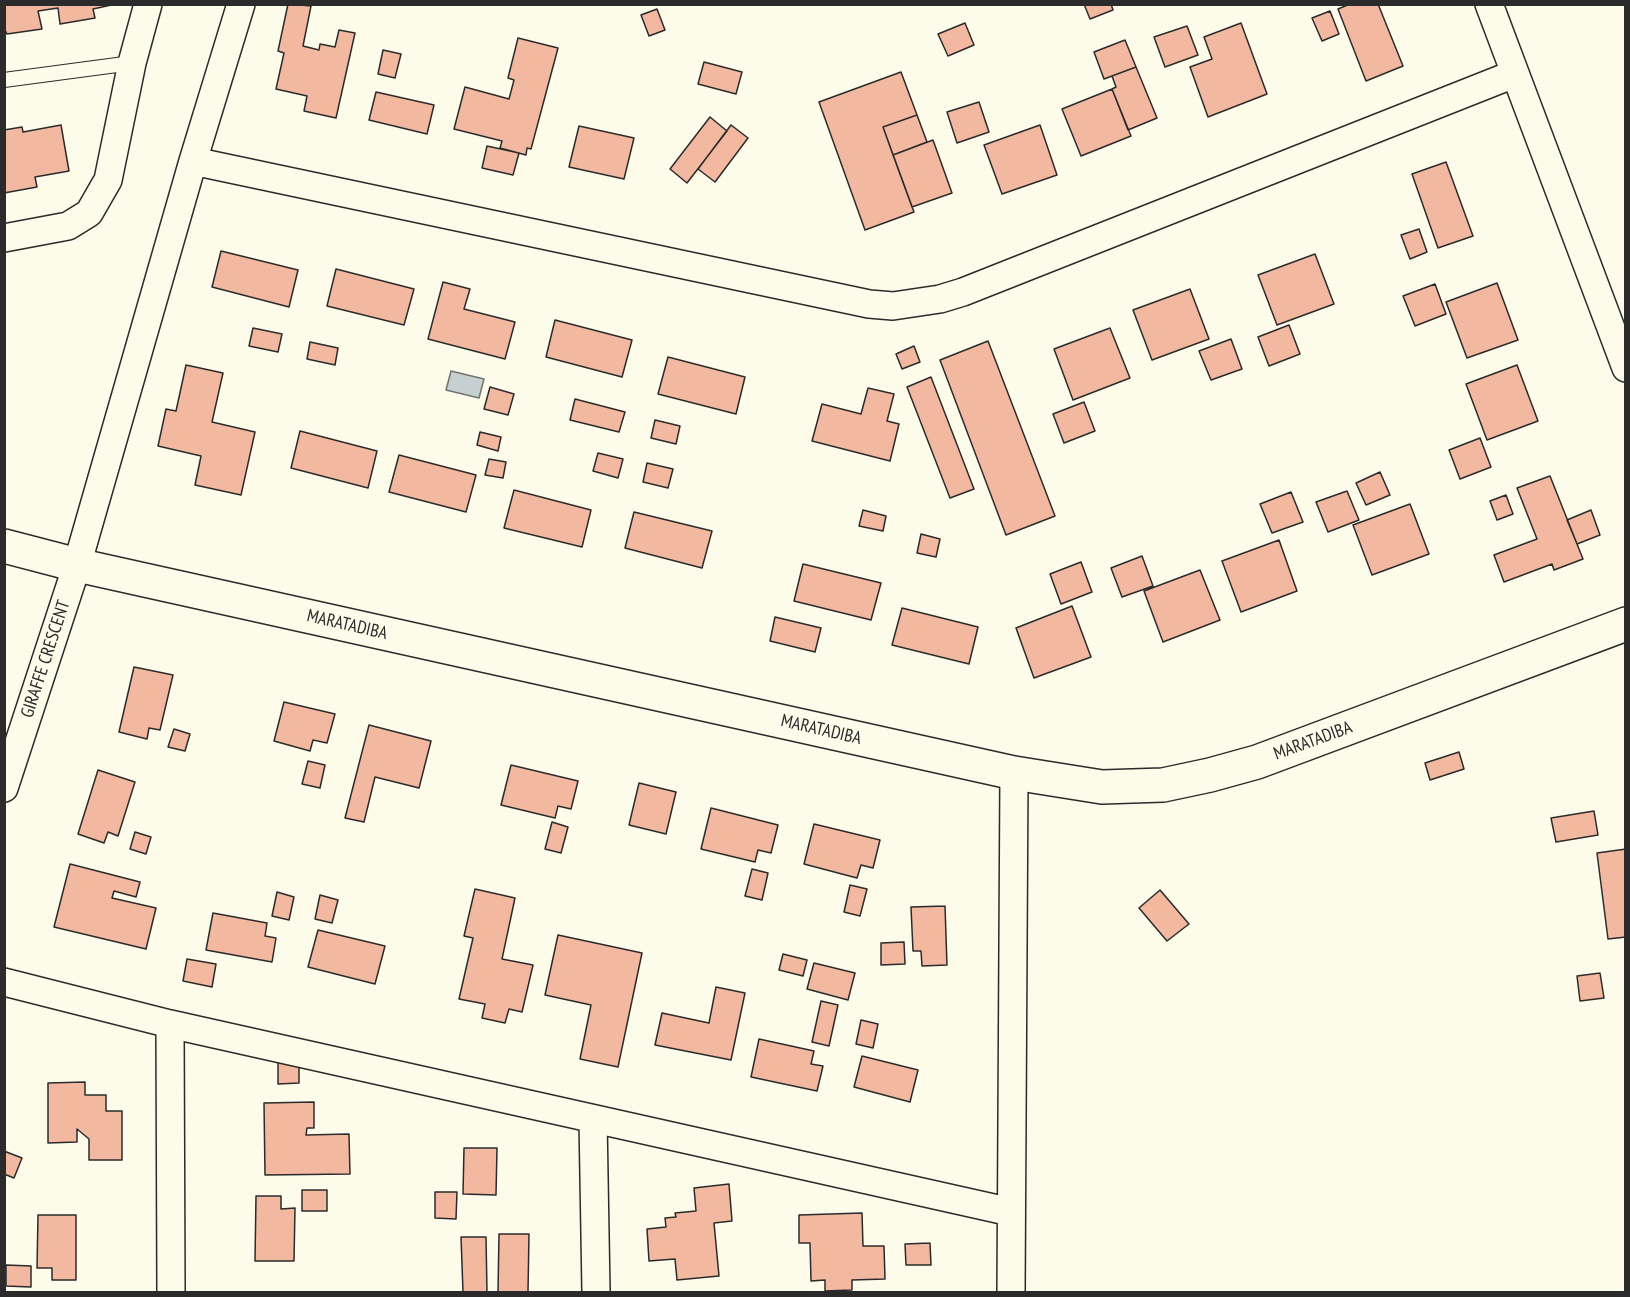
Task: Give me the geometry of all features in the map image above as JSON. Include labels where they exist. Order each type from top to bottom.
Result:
[{"type":"street","points":[[4,238],[68,226],[89,213],[108,180],[132,63],[148,4]]},
{"type":"street","name":"GIRAFFE CRESCENT","points":[[4,788],[77,565],[193,161],[241,4]]},
{"type":"street","points":[[1489,4],[1626,368]]},
{"type":"street","points":[[193,161],[869,304],[893,306],[923,302],[963,292],[1514,74]]},
{"type":"street","name":"MARATADIBA","points":[[4,546],[77,565],[1014,773],[1102,787],[1163,785],[1210,775],[1268,758],[1626,624]]},
{"type":"street","points":[[1011,1293],[1014,773]]},
{"type":"street","points":[[4,982],[170,1024],[1011,1212]]},
{"type":"street","points":[[170,1024],[171,1293]]},
{"type":"street","points":[[592,1119],[596,1293]]},
{"type":"lane","points":[[4,80],[132,63]]},
{"type":"shaded area","points":[[451,371],[484,379],[479,398],[446,390]]},
{"type":"building","points":[[4,4],[116,4],[93,9],[95,18],[60,24],[58,8],[38,11],[42,29],[7,34],[4,28]]},
{"type":"building","points":[[288,4],[311,6],[303,46],[319,50],[320,44],[335,47],[339,30],[355,33],[336,118],[304,111],[307,96],[276,89],[284,53],[278,51]]},
{"type":"building","points":[[1084,4],[1111,4],[1113,10],[1090,19]]},
{"type":"building","points":[[1350,4],[1378,4],[1403,66],[1366,81],[1338,9]]},
{"type":"building","points":[[657,9],[665,30],[649,36],[641,15]]},
{"type":"building","points":[[1330,11],[1339,34],[1322,41],[1312,18]]},
{"type":"building","points":[[965,23],[974,45],[948,56],[938,34]]},
{"type":"building","points":[[1241,23],[1267,94],[1208,117],[1190,67],[1212,59],[1204,37]]},
{"type":"building","points":[[1187,26],[1198,55],[1165,67],[1154,37]]},
{"type":"building","points":[[518,38],[558,48],[531,149],[527,148],[526,155],[500,148],[502,141],[454,129],[465,87],[509,99],[514,80],[508,78]]},
{"type":"building","points":[[1125,40],[1136,67],[1104,79],[1094,52]]},
{"type":"building","points":[[383,50],[401,54],[395,78],[378,74]]},
{"type":"building","points":[[704,62],[742,72],[736,94],[698,84]]},
{"type":"building","points":[[1136,67],[1157,118],[1128,130],[1112,89],[1116,87],[1112,76]]},
{"type":"building","points":[[901,72],[917,115],[883,127],[914,212],[865,230],[819,102]]},
{"type":"building","points":[[1112,89],[1131,136],[1081,156],[1062,109]]},
{"type":"building","points":[[376,92],[434,105],[427,134],[369,120]]},
{"type":"building","points":[[979,102],[989,132],[957,143],[947,112]]},
{"type":"building","points":[[917,115],[927,142],[893,155],[883,127]]},
{"type":"building","points":[[710,117],[727,131],[687,183],[670,169]]},
{"type":"building","points":[[61,125],[69,171],[35,177],[37,187],[4,193],[4,130],[22,127],[23,132]]},
{"type":"building","points":[[731,125],[748,138],[715,182],[698,169]]},
{"type":"building","points":[[1040,125],[1057,175],[1002,194],[984,145]]},
{"type":"building","points":[[579,126],[634,138],[624,179],[569,167]]},
{"type":"building","points":[[933,140],[952,193],[912,207],[893,155]]},
{"type":"building","points":[[487,146],[519,153],[513,175],[482,168]]},
{"type":"building","points":[[1446,162],[1473,236],[1438,248],[1412,174]]},
{"type":"building","points":[[1419,229],[1427,252],[1410,259],[1401,235]]},
{"type":"building","points":[[221,251],[298,270],[289,307],[212,287]]},
{"type":"building","points":[[1315,254],[1334,304],[1277,325],[1258,275]]},
{"type":"building","points":[[336,269],[414,289],[404,325],[327,306]]},
{"type":"building","points":[[443,282],[470,289],[464,309],[515,322],[505,359],[428,339]]},
{"type":"building","points":[[1497,283],[1518,340],[1467,358],[1446,302]]},
{"type":"building","points":[[1435,284],[1446,314],[1415,326],[1403,296]]},
{"type":"building","points":[[1190,289],[1209,339],[1152,360],[1133,310]]},
{"type":"building","points":[[555,320],[632,340],[622,377],[546,357]]},
{"type":"building","points":[[1289,325],[1300,354],[1269,366],[1258,337]]},
{"type":"building","points":[[253,328],[282,334],[278,352],[249,346]]},
{"type":"building","points":[[1110,328],[1130,378],[1073,400],[1054,349]]},
{"type":"building","points":[[1231,339],[1242,369],[1211,380],[1199,351]]},
{"type":"building","points":[[988,341],[1055,516],[1006,535],[940,360]]},
{"type":"building","points":[[310,342],[338,348],[335,365],[307,359]]},
{"type":"building","points":[[914,346],[920,362],[902,369],[896,354]]},
{"type":"building","points":[[668,357],[745,377],[736,414],[658,394]]},
{"type":"building","points":[[186,365],[223,373],[212,422],[255,432],[241,495],[195,485],[201,456],[158,446],[166,409],[176,411]]},
{"type":"building","points":[[1517,365],[1538,421],[1487,440],[1466,384]]},
{"type":"building","points":[[931,377],[974,489],[950,498],[907,387]]},
{"type":"building","points":[[490,387],[514,394],[508,415],[484,409]]},
{"type":"building","points":[[868,388],[894,394],[887,421],[899,424],[890,461],[812,441],[822,404],[861,414]]},
{"type":"building","points":[[575,399],[625,412],[619,432],[570,420]]},
{"type":"building","points":[[1084,402],[1095,431],[1064,443],[1053,414]]},
{"type":"building","points":[[655,420],[680,426],[676,444],[651,438]]},
{"type":"building","points":[[300,431],[377,451],[368,488],[291,468]]},
{"type":"building","points":[[480,432],[501,437],[498,451],[477,445]]},
{"type":"building","points":[[1480,438],[1491,467],[1460,479],[1449,450]]},
{"type":"building","points":[[598,453],[623,459],[618,478],[593,471]]},
{"type":"building","points":[[399,455],[476,475],[466,512],[389,492]]},
{"type":"building","points":[[489,459],[506,462],[503,478],[485,475]]},
{"type":"building","points":[[647,463],[673,469],[668,488],[643,482]]},
{"type":"building","points":[[1380,472],[1390,495],[1366,505],[1356,483]]},
{"type":"building","points":[[1550,476],[1583,559],[1554,570],[1552,564],[1504,582],[1494,555],[1537,539],[1517,488]]},
{"type":"building","points":[[514,490],[591,510],[582,547],[504,528]]},
{"type":"building","points":[[1347,491],[1359,520],[1328,532],[1316,502]]},
{"type":"building","points":[[1291,492],[1303,522],[1272,533],[1260,504]]},
{"type":"building","points":[[1506,495],[1513,514],[1497,520],[1490,501]]},
{"type":"building","points":[[1410,504],[1429,554],[1372,575],[1353,525]]},
{"type":"building","points":[[863,510],[886,516],[883,531],[859,526]]},
{"type":"building","points":[[1591,510],[1600,535],[1577,544],[1567,520]]},
{"type":"building","points":[[634,512],[712,531],[702,568],[625,548]]},
{"type":"building","points":[[921,534],[940,539],[936,557],[917,553]]},
{"type":"building","points":[[1279,540],[1297,591],[1241,612],[1222,561]]},
{"type":"building","points":[[1142,556],[1153,586],[1122,597],[1111,568]]},
{"type":"building","points":[[1081,562],[1092,592],[1061,604],[1050,574]]},
{"type":"building","points":[[803,564],[881,583],[871,620],[794,601]]},
{"type":"building","points":[[1200,570],[1220,620],[1163,642],[1144,591]]},
{"type":"building","points":[[1072,606],[1091,657],[1034,678],[1016,628]]},
{"type":"building","points":[[902,608],[978,627],[969,664],[892,645]]},
{"type":"building","points":[[775,617],[821,628],[815,652],[770,641]]},
{"type":"building","points":[[134,667],[173,675],[160,730],[149,728],[147,739],[119,732]]},
{"type":"building","points":[[284,702],[335,714],[327,743],[313,740],[310,751],[274,741]]},
{"type":"building","points":[[369,725],[431,741],[419,788],[375,777],[364,822],[345,818]]},
{"type":"building","points":[[174,729],[190,734],[185,751],[168,747]]},
{"type":"building","points":[[1459,752],[1464,769],[1430,780],[1425,763]]},
{"type":"building","points":[[308,761],[325,765],[320,788],[302,784]]},
{"type":"building","points":[[511,765],[578,781],[571,809],[558,806],[555,818],[501,805]]},
{"type":"building","points":[[98,770],[135,782],[118,836],[108,832],[104,843],[78,834]]},
{"type":"building","points":[[639,783],[676,792],[666,834],[629,825]]},
{"type":"building","points":[[711,808],[778,825],[771,853],[758,850],[755,862],[701,849]]},
{"type":"building","points":[[1594,811],[1598,835],[1556,842],[1551,818]]},
{"type":"building","points":[[552,822],[568,827],[561,853],[545,849]]},
{"type":"building","points":[[814,824],[880,840],[873,868],[861,865],[857,878],[804,864]]},
{"type":"building","points":[[135,832],[151,837],[146,854],[130,849]]},
{"type":"building","points":[[1626,849],[1626,937],[1608,939],[1597,853]]},
{"type":"building","points":[[70,864],[140,882],[136,897],[114,891],[112,898],[156,908],[146,949],[54,927]]},
{"type":"building","points":[[752,869],[768,873],[762,900],[745,896]]},
{"type":"building","points":[[850,885],[867,889],[860,916],[844,912]]},
{"type":"building","points":[[475,889],[515,898],[502,959],[533,965],[522,1012],[509,1009],[505,1023],[482,1018],[485,1004],[459,999],[473,938],[464,936]]},
{"type":"building","points":[[1160,890],[1189,924],[1167,941],[1139,908]]},
{"type":"building","points":[[277,892],[294,897],[289,920],[272,916]]},
{"type":"building","points":[[320,895],[338,900],[332,923],[315,919]]},
{"type":"building","points":[[945,906],[947,965],[922,966],[921,951],[913,951],[911,907]]},
{"type":"building","points":[[213,913],[267,923],[265,936],[276,938],[272,962],[206,950]]},
{"type":"building","points":[[318,930],[385,946],[375,984],[308,967]]},
{"type":"building","points":[[558,935],[642,953],[618,1067],[580,1059],[591,1005],[545,995]]},
{"type":"building","points":[[904,942],[905,964],[881,965],[881,943]]},
{"type":"building","points":[[783,954],[807,960],[803,976],[779,970]]},
{"type":"building","points":[[187,959],[216,964],[212,987],[183,981]]},
{"type":"building","points":[[814,963],[855,973],[848,1000],[807,989]]},
{"type":"building","points":[[1600,973],[1604,998],[1580,1001],[1577,976]]},
{"type":"building","points":[[716,987],[745,993],[731,1060],[655,1045],[662,1013],[709,1023]]},
{"type":"building","points":[[821,1001],[838,1005],[829,1046],[812,1042]]},
{"type":"building","points":[[861,1020],[878,1024],[873,1048],[856,1044]]},
{"type":"building","points":[[759,1039],[814,1051],[811,1064],[823,1066],[817,1091],[751,1077]]},
{"type":"building","points":[[862,1056],[918,1070],[910,1102],[854,1087]]},
{"type":"building","points":[[278,1059],[299,1059],[299,1083],[278,1084]]},
{"type":"building","points":[[85,1082],[85,1095],[106,1095],[106,1111],[122,1111],[122,1160],[89,1160],[89,1139],[77,1129],[77,1142],[48,1143],[48,1083]]},
{"type":"building","points":[[314,1102],[314,1128],[307,1128],[306,1135],[349,1134],[350,1174],[265,1175],[264,1103]]},
{"type":"building","points":[[464,1148],[497,1148],[496,1195],[463,1194]]},
{"type":"building","points":[[4,1151],[22,1158],[14,1178],[4,1174]]},
{"type":"building","points":[[729,1184],[732,1221],[714,1223],[719,1276],[677,1280],[675,1259],[649,1261],[647,1229],[666,1227],[665,1218],[676,1217],[675,1213],[696,1211],[694,1188]]},
{"type":"building","points":[[302,1190],[327,1190],[327,1211],[302,1211]]},
{"type":"building","points":[[435,1192],[457,1192],[456,1219],[435,1218]]},
{"type":"building","points":[[256,1196],[281,1196],[281,1209],[295,1208],[294,1261],[255,1261]]},
{"type":"building","points":[[862,1213],[863,1246],[884,1246],[885,1279],[852,1280],[852,1290],[825,1291],[825,1280],[811,1281],[810,1243],[799,1243],[799,1215]]},
{"type":"building","points":[[38,1215],[76,1215],[76,1280],[52,1280],[52,1268],[37,1268]]},
{"type":"building","points":[[499,1234],[529,1234],[528,1292],[498,1292]]},
{"type":"building","points":[[461,1237],[486,1237],[487,1292],[463,1292]]},
{"type":"building","points":[[930,1243],[931,1265],[906,1265],[905,1244]]},
{"type":"building","points":[[6,1265],[31,1266],[31,1287],[6,1286]]}]
